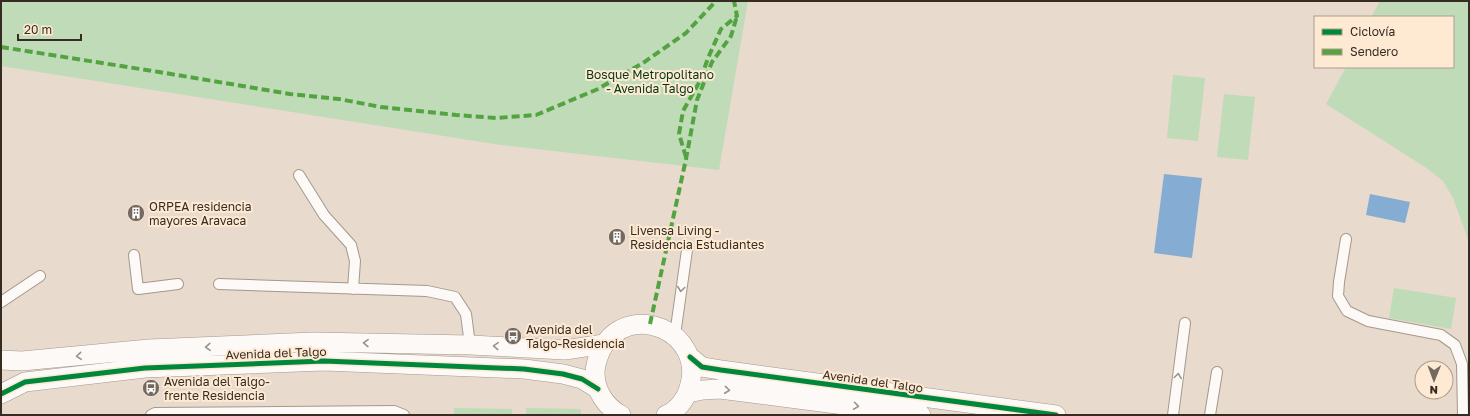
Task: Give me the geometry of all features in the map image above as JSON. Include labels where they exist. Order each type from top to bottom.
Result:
[{"type":"street","points":[[622,415],[615,412],[605,402],[598,389],[595,373],[597,358],[604,344],[614,334],[624,328],[637,324],[650,324],[663,328],[675,335],[684,345],[690,357],[692,381],[688,393],[680,404],[666,415]]},
{"type":"street","name":"Avenida del Talgo","points":[[1,360],[22,361],[149,350],[313,342],[470,344],[565,350],[604,344]]},
{"type":"street","name":"Avenida del Talgo","points":[[690,357],[702,366],[721,370],[1056,415]]},
{"type":"street","name":"Avenida del Talgo","points":[[1,394],[25,382],[145,368],[324,361],[524,369],[563,374],[582,379],[598,389]]},
{"type":"street","points":[[688,393],[720,389],[921,415]]},
{"type":"lane","points":[[299,175],[324,215],[351,245],[355,261],[353,289]]},
{"type":"lane","points":[[1346,239],[1338,296],[1347,311],[1368,321],[1441,335],[1455,345],[1462,364],[1463,415]]},
{"type":"lane","points":[[675,335],[687,250]]},
{"type":"lane","points":[[134,255],[138,289],[178,284]]},
{"type":"lane","points":[[1,302],[40,276]]},
{"type":"lane","points":[[219,284],[427,291],[455,297],[466,314],[470,344]]},
{"type":"lane","points":[[1173,415],[1185,323]]},
{"type":"lane","points":[[1210,415],[1217,372]]},
{"type":"lane","points":[[151,415],[155,413],[394,411],[404,415]]},
{"type":"green space","name":"Bosque Metropolitano - Avenida Talgo","points":[[1,1],[748,1],[719,170],[501,145],[1,66]]},
{"type":"green space","points":[[1380,1],[1469,1],[1469,242],[1453,198],[1443,181],[1428,169],[1326,104],[1345,68],[1454,68],[1454,16],[1372,16]]},
{"type":"green space","points":[[1173,75],[1205,78],[1198,141],[1167,138]]},
{"type":"green space","points":[[1224,94],[1255,97],[1248,160],[1217,157]]},
{"type":"green space","points":[[1394,288],[1456,298],[1451,329],[1389,318]]},
{"type":"green space","points":[[454,408],[512,409],[512,415],[454,415]]},
{"type":"green space","points":[[526,408],[581,409],[581,415],[526,415]]},
{"type":"water","points":[[1164,174],[1202,178],[1192,258],[1154,253]]},
{"type":"water","points":[[1370,194],[1410,202],[1405,223],[1366,215]]},
{"type":"marked path","points":[[1,47],[290,94],[339,99],[381,107],[496,118],[536,115],[598,89],[643,63],[686,33],[716,1]]},
{"type":"marked path","points":[[686,157],[679,134],[683,111],[700,81],[721,29],[737,16],[734,1]]},
{"type":"marked path","points":[[650,324],[686,159],[697,100],[712,62],[731,36],[737,16]]},
{"type":"cycle path","points":[[690,357],[702,367],[1056,415]]},
{"type":"cycle path","points":[[1,394],[25,382],[145,368],[324,361],[524,369],[563,374],[582,379],[598,389]]},
{"type":"place","name":"ORPEA residencia mayores Aravaca","points":[[136,213]]},
{"type":"place","name":"Livensa Living - Residencia Estudiantes","points":[[617,237]]},
{"type":"place","name":"Avenida del Talgo-Residencia","points":[[513,336]]},
{"type":"place","name":"Avenida del Talgo- frente Residencia","points":[[151,388]]}]
